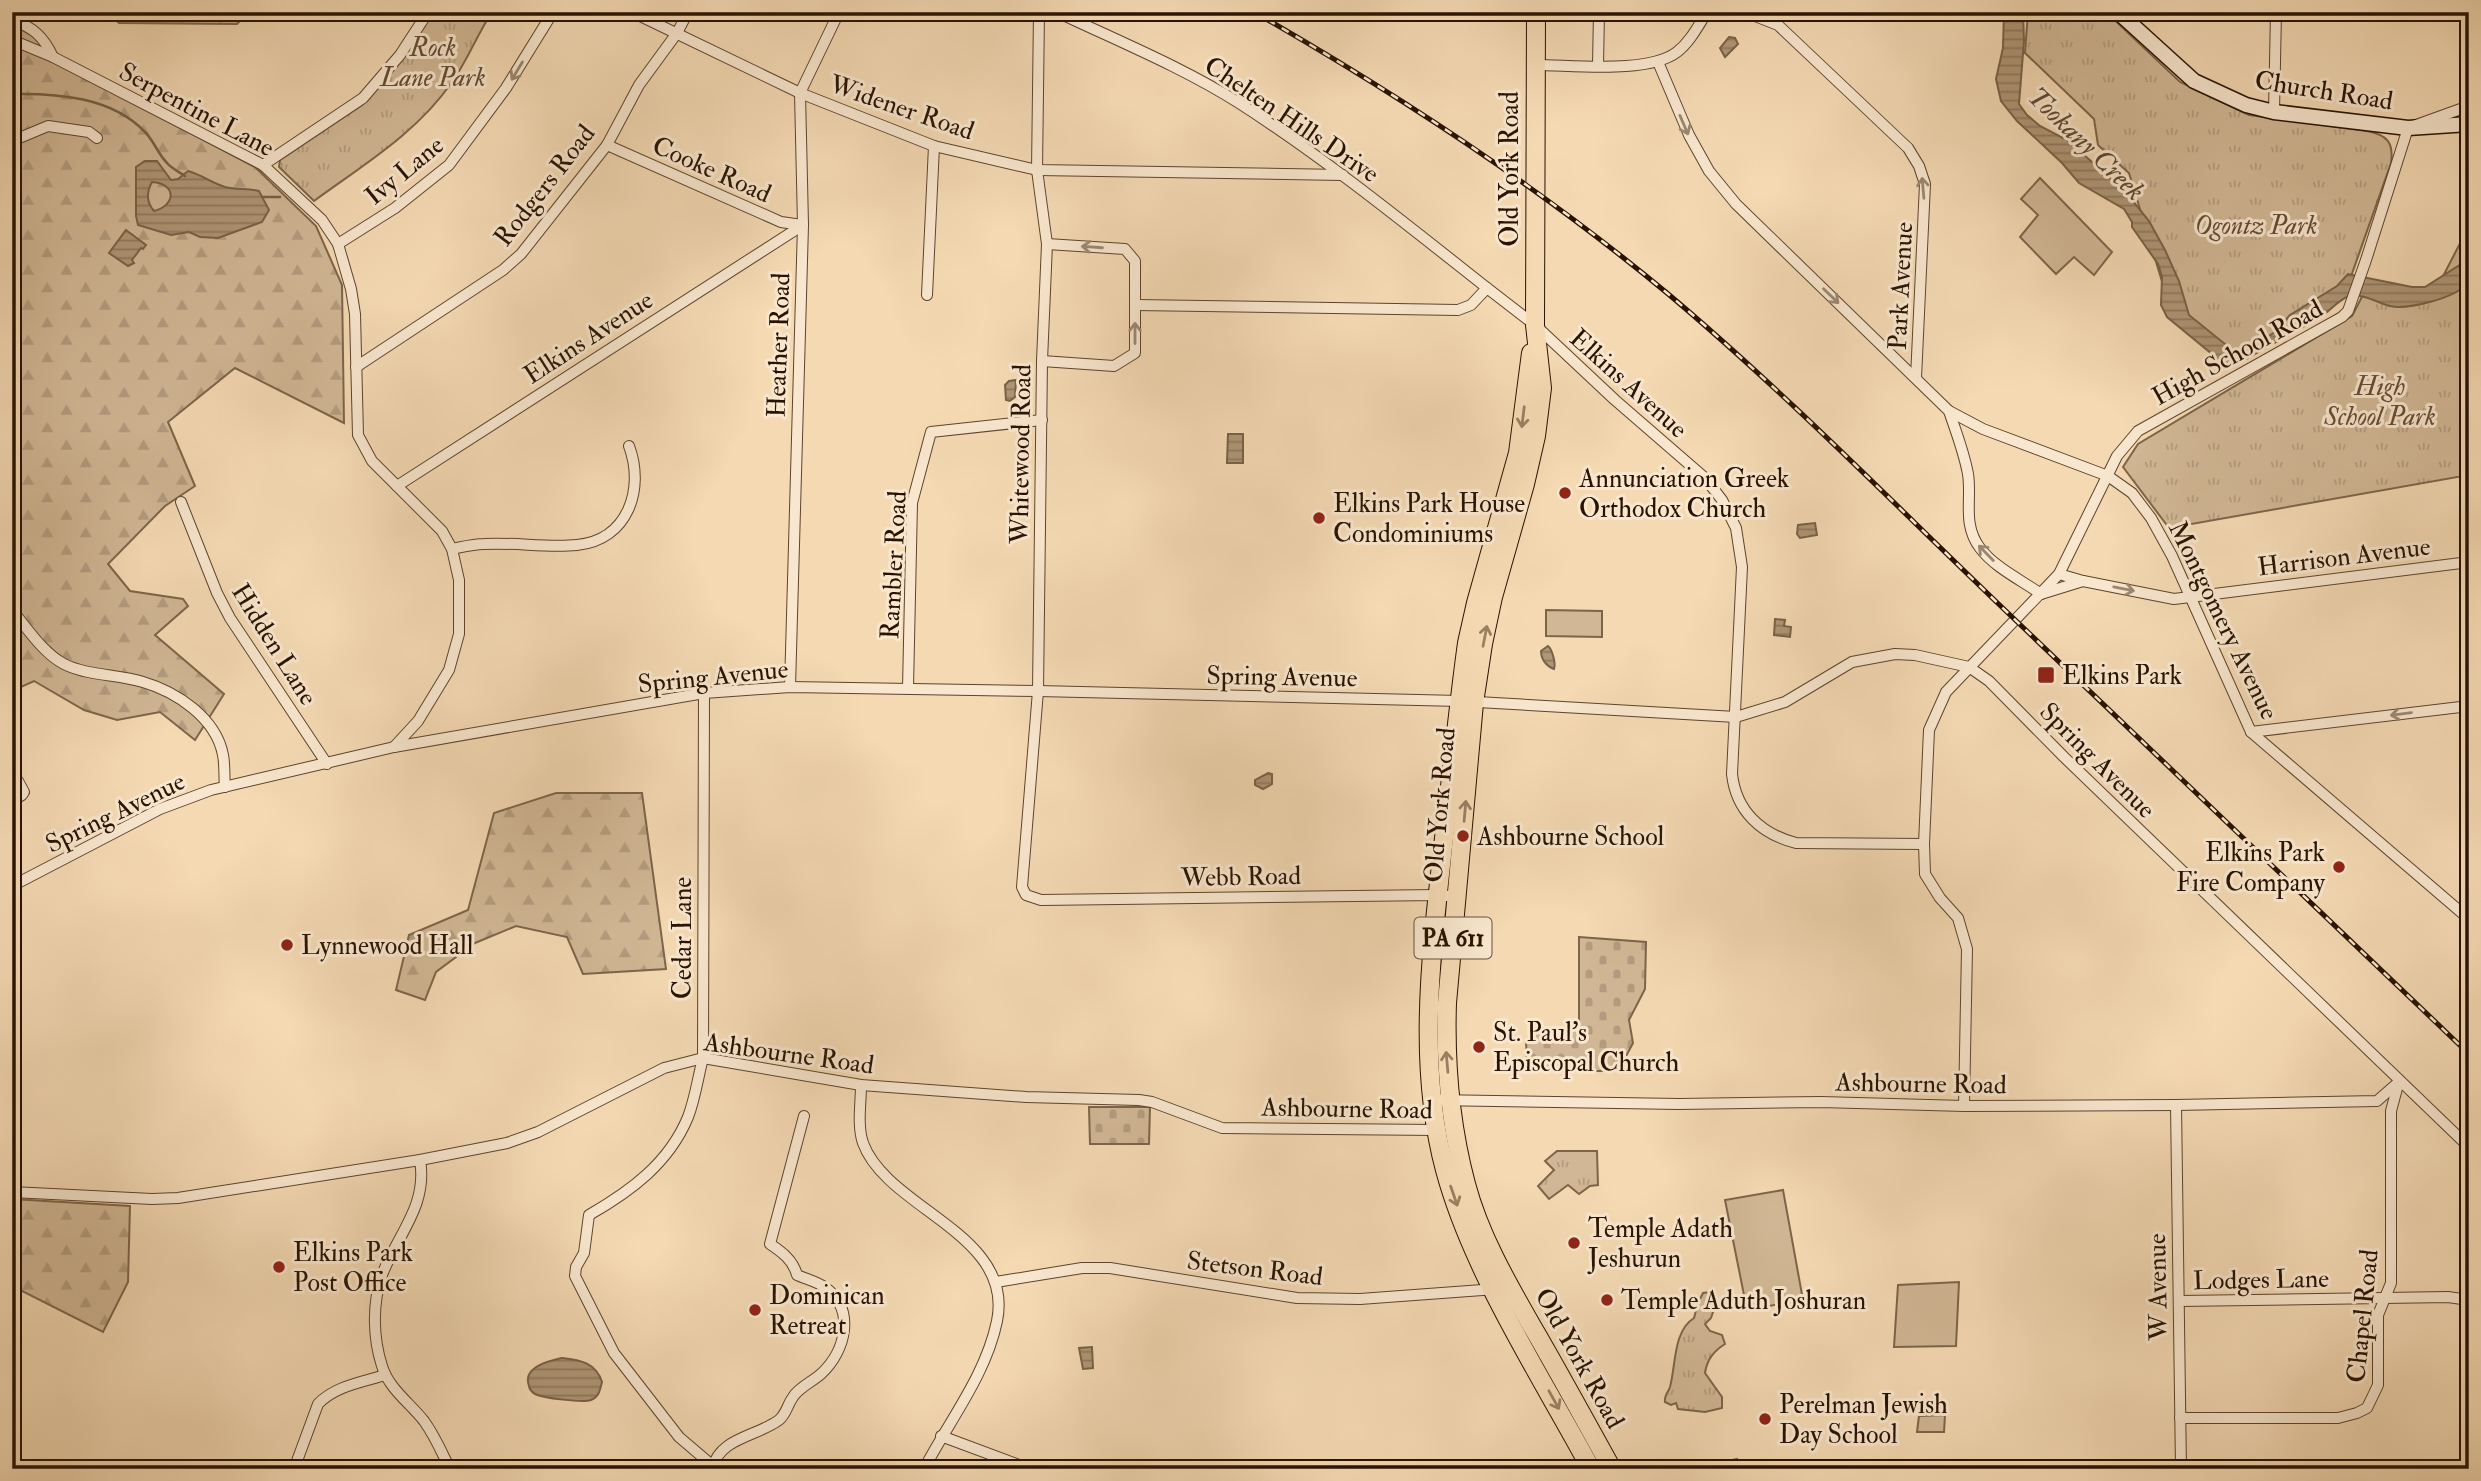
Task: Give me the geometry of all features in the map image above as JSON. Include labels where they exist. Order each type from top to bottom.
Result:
[{"type":"highway","name":"Old York Road","points":[[1536,12],[1535,325],[1542,387],[1536,436],[1525,484],[1467,702],[1438,895],[1429,1014],[1444,1130],[1502,1288],[1591,1469]]},
{"type":"highway","name":"Old York Road","points":[[1442,1099],[1447,1003],[1457,897],[1467,702]]},
{"type":"highway","name":"Old York Road","points":[[1502,1288],[1612,1469]]},
{"type":"street","points":[[263,164],[363,98],[401,55],[428,12]]},
{"type":"street","name":"Ivy Lane","points":[[338,244],[422,189],[450,165],[506,88],[553,12]]},
{"type":"street","name":"Widener Road","points":[[632,12],[800,93],[934,146],[1037,170],[1343,175]]},
{"type":"street","name":"Rodgers Road","points":[[356,367],[503,270],[521,254],[607,145],[639,85],[677,33],[688,12]]},
{"type":"street","name":"Heather Road","points":[[790,687],[803,225],[800,93],[839,12]]},
{"type":"street","name":"Whitewood Road","points":[[1026,895],[1021,878],[1038,691],[1042,361],[1047,244],[1037,170],[1039,12]]},
{"type":"street","name":"Chelten Hills Drive","points":[[1057,12],[1200,80],[1239,103],[1343,175],[1487,288]]},
{"type":"street","points":[[1598,65],[1599,12]]},
{"type":"street","points":[[1536,65],[1640,66],[1658,62],[1677,52],[1693,35],[1707,12]]},
{"type":"street","name":"Park Avenue","points":[[1745,12],[1778,25],[1908,148],[1919,166],[1925,184],[1916,378],[1949,411],[1961,444],[1968,477],[1969,524],[1974,539],[1992,560],[2040,594]]},
{"type":"street","name":"Church Road","points":[[2118,12],[2194,80],[2246,105],[2274,112],[2409,128],[2469,124]]},
{"type":"street","points":[[2274,112],[2276,12]]},
{"type":"street","name":"Serpentine Lane","points":[[12,20],[36,30],[48,45],[53,57],[263,164],[316,213],[338,244],[355,314],[358,435],[372,461],[442,531],[452,549],[459,580],[461,602],[456,648],[449,670],[418,721],[394,747]]},
{"type":"street","points":[[12,40],[53,57]]},
{"type":"street","points":[[1658,62],[1689,135],[1709,171],[1736,204],[1916,378]]},
{"type":"street","points":[[2409,128],[2469,106]]},
{"type":"street","points":[[12,141],[48,126],[89,132],[97,138]]},
{"type":"street","name":"High School Road","points":[[2059,574],[2117,456],[2138,431],[2342,317],[2348,311],[2409,128]]},
{"type":"street","name":"Cooke Road","points":[[607,145],[781,222],[803,225]]},
{"type":"street","points":[[927,295],[934,146]]},
{"type":"street","name":"Elkins Avenue","points":[[397,486],[803,225]]},
{"type":"street","points":[[1042,361],[1114,366],[1135,353],[1135,261],[1125,249],[1047,244]]},
{"type":"street","points":[[1135,305],[1458,310],[1471,305],[1487,288]]},
{"type":"street","name":"Elkins Avenue","points":[[1487,288],[1535,325],[1615,400],[1705,478],[1722,500],[1736,528],[1742,567],[1732,774],[1734,789],[1746,813],[1767,832],[1796,843],[1924,844]]},
{"type":"street","name":"Montgomery Avenue","points":[[1949,411],[1983,429],[2108,476],[2132,493],[2151,518],[2172,556],[2251,732],[2469,919]]},
{"type":"street","name":"Rambler Road","points":[[908,688],[912,503],[931,432],[1042,419]]},
{"type":"street","points":[[452,549],[486,544],[577,545],[601,538],[620,523],[633,501],[634,468],[629,446]]},
{"type":"street","name":"Hidden Lane","points":[[181,502],[217,593],[230,618],[327,764]]},
{"type":"street","name":"Harrison Avenue","points":[[2059,574],[2174,599],[2469,562]]},
{"type":"street","points":[[1964,1106],[1967,949],[1958,918],[1925,874],[1929,730],[1946,692],[2059,574]]},
{"type":"street","points":[[2040,594],[2083,581]]},
{"type":"street","points":[[12,610],[42,646],[65,664],[143,682],[187,704],[206,719],[223,754],[225,787]]},
{"type":"street","name":"Spring Avenue","points":[[12,886],[160,809],[225,787],[394,747],[704,693],[790,687],[908,688],[1467,702],[1736,716],[1785,702],[1852,662],[1872,657],[1915,655],[1969,667],[1989,681],[2064,757],[2469,1147]]},
{"type":"street","name":"Cedar Lane","points":[[704,693],[703,1058],[689,1115],[675,1143],[652,1172],[589,1215],[584,1253],[576,1267],[575,1276],[614,1353],[679,1437],[712,1467]]},
{"type":"street","points":[[2251,732],[2469,706]]},
{"type":"street","points":[[12,777],[18,781],[23,792],[12,801]]},
{"type":"street","name":"Webb Road","points":[[1026,895],[1041,900],[1438,895],[1457,897]]},
{"type":"street","name":"Ashbourne Road","points":[[12,1192],[170,1199],[421,1160],[526,1137],[664,1068],[703,1058],[861,1085],[1026,1097],[1139,1100],[1152,1102],[1223,1128],[1444,1130]]},
{"type":"street","name":"Ashbourne Road","points":[[1442,1099],[1679,1104],[1821,1102],[1964,1106],[2176,1105],[2377,1101],[2400,1081]]},
{"type":"street","name":"Chapel Road","points":[[2180,1418],[2338,1418],[2367,1408],[2378,1385],[2378,1315],[2391,1283],[2390,1111],[2400,1081]]},
{"type":"street","points":[[861,1085],[860,1132],[874,1162],[888,1179],[964,1239],[996,1282],[999,1308],[993,1340],[924,1469]]},
{"type":"street","name":"W Avenue","points":[[2176,1105],[2181,1469]]},
{"type":"street","points":[[712,1467],[719,1452],[730,1444],[781,1418],[788,1410],[793,1397],[830,1364],[843,1340],[844,1316],[829,1291],[797,1275],[783,1252],[770,1244],[804,1116]]},
{"type":"street","points":[[421,1160],[423,1181],[418,1204],[386,1267],[376,1302],[377,1344],[385,1375],[426,1425],[450,1469]]},
{"type":"street","name":"Stetson Road","points":[[996,1282],[1096,1268],[1297,1298],[1360,1298],[1502,1288]]},
{"type":"street","name":"Lodges Lane","points":[[2179,1301],[2448,1297],[2469,1300]]},
{"type":"street","points":[[294,1469],[318,1404],[324,1397],[385,1375]]},
{"type":"street","points":[[941,1436],[1030,1469]]},
{"type":"green space","points":[[107,12],[249,12],[237,24],[119,23]]},
{"type":"green space","name":"Rock Lane Park","points":[[432,12],[492,12],[457,74],[423,117],[388,147],[314,201],[279,167],[280,160],[362,105],[407,52]]},
{"type":"green space","name":"Ogontz Park","points":[[2028,12],[2106,12],[2180,82],[2249,115],[2367,131],[2384,137],[2390,145],[2391,163],[2343,299],[2238,360],[2195,331],[2164,288],[2129,173],[2098,145],[2094,119],[2025,53]]},
{"type":"green space","points":[[12,24],[38,39],[56,61],[255,167],[316,226],[342,285],[344,423],[235,368],[168,422],[195,486],[165,506],[108,564],[130,591],[183,599],[188,606],[155,635],[224,694],[195,740],[160,712],[117,720],[84,710],[34,681],[12,691]]},
{"type":"green space","points":[[2040,178],[2112,252],[2094,275],[2074,257],[2056,274],[2020,237],[2038,215],[2021,199]]},
{"type":"green space","name":"High School Park","points":[[2469,226],[2469,475],[2169,528],[2123,467],[2138,444],[2352,316],[2364,293],[2438,286]]},
{"type":"green space","points":[[1546,610],[1602,611],[1602,637],[1546,636]]},
{"type":"green space","points":[[556,793],[642,793],[666,969],[583,974],[567,937],[516,926],[475,943],[436,972],[425,1000],[396,990],[409,935],[468,910],[494,813]]},
{"type":"green space","points":[[1579,937],[1646,942],[1645,989],[1629,1020],[1633,1043],[1618,1071],[1542,1071],[1527,1066],[1526,1040],[1535,1029],[1579,1028]]},
{"type":"green space","points":[[1089,1107],[1150,1107],[1149,1144],[1090,1144]]},
{"type":"green space","points":[[1557,1151],[1597,1151],[1598,1185],[1590,1186],[1579,1194],[1568,1185],[1549,1199],[1538,1186],[1554,1170],[1545,1161]]},
{"type":"green space","points":[[1783,1190],[1803,1300],[1747,1310],[1725,1200]]},
{"type":"green space","points":[[12,1199],[130,1206],[128,1282],[103,1332],[12,1286]]},
{"type":"green space","points":[[1959,1282],[1956,1346],[1894,1347],[1898,1285]]},
{"type":"green space","points":[[1710,1292],[1717,1300],[1711,1318],[1705,1324],[1710,1331],[1722,1335],[1725,1344],[1712,1356],[1705,1373],[1722,1397],[1722,1408],[1705,1412],[1678,1409],[1676,1403],[1671,1405],[1665,1402],[1676,1349],[1682,1331],[1694,1318],[1703,1293]]},
{"type":"green space","points":[[1945,1415],[1944,1432],[1917,1432],[1919,1416]]},
{"type":"green space","points":[[1737,1459],[1739,1469],[1710,1469],[1709,1465]]},
{"type":"shaded area","points":[[2004,12],[2023,12],[2024,41],[2019,104],[2040,126],[2067,140],[2124,190],[2149,221],[2165,250],[2179,281],[2189,315],[2236,353],[2259,338],[2275,332],[2290,315],[2337,286],[2348,274],[2412,287],[2425,287],[2469,259],[2466,284],[2442,298],[2408,306],[2390,306],[2365,297],[2349,296],[2319,318],[2244,360],[2232,366],[2223,363],[2167,317],[2161,305],[2162,277],[2158,264],[2132,227],[2124,209],[2079,183],[2062,163],[2017,121],[2001,101],[1996,79],[2003,48]]},
{"type":"shaded area","points":[[1729,37],[1735,38],[1738,44],[1725,57],[1720,48]]},
{"type":"shaded area","points":[[145,161],[157,161],[171,180],[178,179],[188,171],[225,187],[259,191],[269,210],[262,222],[218,238],[200,237],[189,232],[171,235],[138,225],[136,167]],"holes":[[[152,182],[166,187],[171,195],[166,205],[154,211],[148,201],[149,190]]]},
{"type":"shaded area","points":[[126,230],[146,245],[132,260],[134,263],[128,266],[109,253]]},
{"type":"shaded area","points":[[1016,380],[1015,397],[1010,401],[1006,400],[1005,385]]},
{"type":"shaded area","points":[[1228,434],[1243,434],[1243,463],[1227,463]]},
{"type":"shaded area","points":[[1815,523],[1817,535],[1800,538],[1797,534],[1798,525]]},
{"type":"shaded area","points":[[1775,619],[1785,620],[1784,626],[1791,627],[1790,637],[1774,635]]},
{"type":"shaded area","points":[[1548,646],[1553,656],[1554,669],[1546,664],[1542,657],[1541,651]]},
{"type":"shaded area","points":[[1268,773],[1272,774],[1272,784],[1263,789],[1255,785],[1255,780]]},
{"type":"shaded area","points":[[1092,1347],[1093,1368],[1083,1369],[1079,1348]]},
{"type":"shaded area","points":[[562,1358],[581,1361],[596,1371],[602,1382],[596,1397],[587,1401],[563,1400],[539,1396],[531,1391],[529,1374],[544,1363]]},
{"type":"waterway","points":[[12,94],[65,96],[117,111],[145,132],[167,163],[185,176]]},
{"type":"waterway","points":[[262,197],[280,197]]},
{"type":"railway","points":[[1254,12],[1362,76],[1518,179],[1667,293],[1798,410],[2469,1054]]},
{"type":"place","name":"Annunciation Greek Orthodox Church","points":[[1565,493]]},
{"type":"place","name":"Elkins Park House Condominiums","points":[[1319,518]]},
{"type":"place","name":"Elkins Park","points":[[2046,675]]},
{"type":"place","name":"Ashbourne School","points":[[1463,836]]},
{"type":"place","name":"Elkins Park Fire Company","points":[[2339,867]]},
{"type":"place","name":"Lynnewood Hall","points":[[287,945]]},
{"type":"place","name":"St. Paul's Episcopal Church","points":[[1479,1047]]},
{"type":"place","name":"Temple Adath Jeshurun","points":[[1574,1243]]},
{"type":"place","name":"Elkins Park Post Office","points":[[279,1267]]},
{"type":"place","name":"Temple Aduth Joshuran","points":[[1607,1300]]},
{"type":"place","name":"Dominican Retreat","points":[[755,1310]]},
{"type":"place","name":"Perelman Jewish Day School","points":[[1765,1419]]},
{"type":"water label","name":"Tookany Creek","points":[[2087,143]]}]
